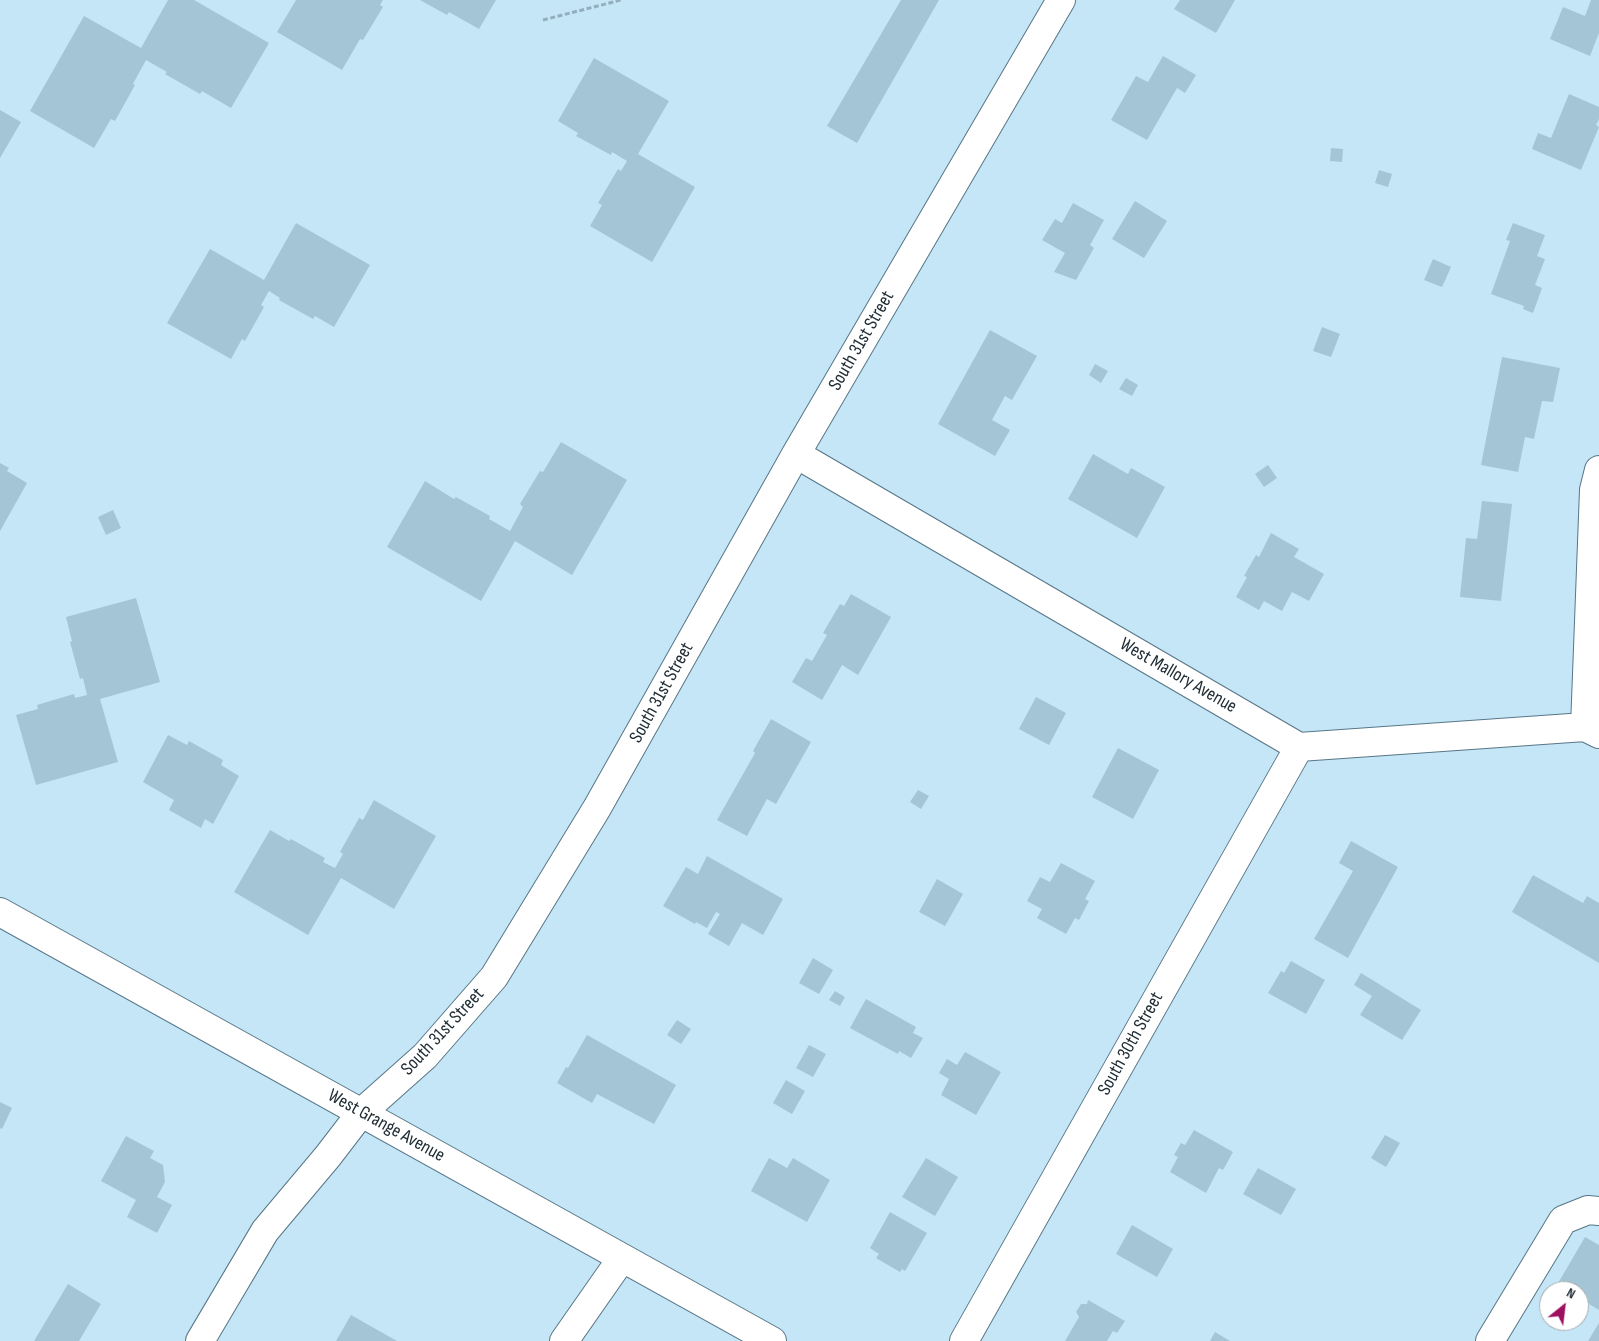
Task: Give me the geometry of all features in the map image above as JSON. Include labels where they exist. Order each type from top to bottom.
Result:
[{"type":"street","name":"South 31st Street","points":[[200,1341],[265,1230],[362,1113],[425,1056],[494,977],[597,808],[796,454],[1061,0]]},
{"type":"street","name":"West Mallory Avenue","points":[[796,454],[1299,747]]},
{"type":"street","points":[[1299,747],[1592,731],[1594,490],[1599,470]]},
{"type":"street","name":"South 30th Street","points":[[964,1341],[1299,747]]},
{"type":"street","name":"West Grange Avenue","points":[[0,912],[772,1341]]},
{"type":"street","points":[[1490,1341],[1563,1220],[1588,1210],[1599,1211]]},
{"type":"street","points":[[564,1341],[622,1258]]},
{"type":"path","points":[[543,20],[622,0]]},
{"type":"building","points":[[168,0],[194,0],[269,43],[231,108],[202,91],[200,94],[165,74],[167,72],[146,60],[133,84],[135,85],[115,121],[111,119],[94,148],[30,111],[84,16],[141,48]]},
{"type":"building","points":[[296,0],[383,0],[380,5],[383,7],[363,40],[360,39],[342,70],[277,32]]},
{"type":"building","points":[[420,0],[496,0],[479,29],[449,12],[447,15]]},
{"type":"building","points":[[901,0],[939,0],[857,143],[827,126]]},
{"type":"building","points":[[1180,0],[1235,0],[1216,33],[1174,9]]},
{"type":"building","points":[[1591,0],[1599,0],[1599,33],[1590,56],[1550,39],[1563,7],[1585,16]]},
{"type":"building","points":[[1163,56],[1196,75],[1185,93],[1177,88],[1147,140],[1111,120],[1136,76],[1148,82]]},
{"type":"building","points":[[594,58],[669,101],[638,154],[695,187],[652,262],[590,226],[602,205],[598,203],[618,169],[621,171],[627,161],[612,152],[611,155],[576,136],[578,133],[558,121]]},
{"type":"building","points":[[1569,94],[1599,107],[1599,119],[1596,125],[1599,127],[1581,170],[1532,149],[1538,133],[1551,138]]},
{"type":"building","points":[[0,110],[21,122],[0,158]]},
{"type":"building","points":[[1331,148],[1343,149],[1342,162],[1330,161]]},
{"type":"building","points":[[1379,170],[1392,174],[1388,187],[1375,183]]},
{"type":"building","points":[[1135,201],[1167,221],[1144,258],[1112,239]]},
{"type":"building","points":[[1073,203],[1104,220],[1090,245],[1094,248],[1076,280],[1054,272],[1065,253],[1042,240],[1055,219],[1062,223]]},
{"type":"building","points":[[296,223],[370,265],[334,327],[315,316],[313,319],[279,300],[280,298],[269,291],[261,305],[264,307],[245,341],[242,339],[231,359],[167,323],[210,249],[264,280]]},
{"type":"building","points":[[1513,223],[1545,235],[1537,256],[1545,259],[1535,285],[1542,288],[1533,313],[1523,309],[1524,306],[1491,294],[1510,241],[1506,240]]},
{"type":"building","points":[[1433,259],[1451,267],[1442,287],[1424,280]]},
{"type":"building","points":[[1322,327],[1340,334],[1331,357],[1313,351]]},
{"type":"building","points":[[990,330],[1037,356],[1012,400],[1005,396],[992,420],[1010,430],[995,456],[938,424]]},
{"type":"building","points":[[1502,357],[1560,368],[1553,402],[1542,401],[1534,439],[1525,437],[1518,472],[1481,465]]},
{"type":"building","points":[[1095,364],[1108,371],[1101,383],[1089,375]]},
{"type":"building","points":[[1126,378],[1138,385],[1132,396],[1119,389]]},
{"type":"building","points":[[561,442],[627,480],[572,575],[515,541],[481,601],[387,547],[425,481],[454,499],[456,497],[490,516],[489,519],[510,531],[523,507],[520,504],[540,471],[543,472]]},
{"type":"building","points":[[1093,454],[1128,474],[1131,468],[1165,487],[1137,538],[1068,499]]},
{"type":"building","points":[[0,463],[9,468],[7,471],[27,483],[0,531]]},
{"type":"building","points":[[1268,465],[1277,478],[1264,487],[1255,474]]},
{"type":"building","points":[[1482,501],[1512,504],[1501,601],[1460,597],[1466,538],[1477,539]]},
{"type":"building","points":[[113,510],[121,528],[106,535],[98,517]]},
{"type":"building","points":[[1271,533],[1299,549],[1294,557],[1324,574],[1309,601],[1292,592],[1282,611],[1264,601],[1259,610],[1236,597],[1247,577],[1244,576],[1256,555],[1259,557]]},
{"type":"building","points":[[851,594],[891,617],[858,675],[842,665],[822,700],[792,682],[806,658],[812,661],[827,635],[823,633],[840,604],[844,606]]},
{"type":"building","points":[[136,598],[160,682],[100,699],[118,762],[36,785],[16,715],[38,709],[37,705],[74,694],[75,698],[87,695],[83,678],[80,679],[70,642],[72,641],[66,617]]},
{"type":"building","points":[[1036,697],[1066,713],[1049,745],[1019,729]]},
{"type":"building","points":[[771,719],[811,742],[776,804],[767,799],[747,836],[717,820],[755,753],[753,751]]},
{"type":"building","points":[[168,735],[187,745],[189,741],[223,760],[221,765],[239,776],[213,824],[205,819],[201,828],[169,810],[174,800],[143,782]]},
{"type":"building","points":[[1118,748],[1159,770],[1133,819],[1092,797]]},
{"type":"building","points":[[918,790],[929,796],[921,809],[910,802]]},
{"type":"building","points":[[374,800],[436,836],[394,909],[341,878],[308,935],[234,892],[270,830],[289,841],[291,839],[325,858],[323,862],[335,868],[343,854],[340,852],[359,818],[363,820]]},
{"type":"building","points":[[1351,841],[1398,867],[1348,958],[1314,939],[1353,871],[1339,863]]},
{"type":"building","points":[[707,856],[783,899],[763,935],[742,923],[729,946],[708,934],[720,914],[716,912],[707,928],[696,922],[695,924],[663,906],[686,867],[698,874]]},
{"type":"building","points":[[1061,863],[1095,881],[1085,899],[1089,901],[1079,920],[1075,918],[1066,934],[1037,918],[1042,909],[1027,901],[1040,877],[1050,882]]},
{"type":"building","points":[[1533,875],[1583,903],[1587,896],[1599,903],[1599,963],[1512,912]]},
{"type":"building","points":[[937,879],[963,894],[945,926],[919,912]]},
{"type":"building","points":[[813,958],[833,970],[819,994],[799,983]]},
{"type":"building","points":[[1291,961],[1325,980],[1306,1014],[1268,993],[1281,971],[1284,973]]},
{"type":"building","points":[[1361,973],[1421,1010],[1402,1040],[1360,1015],[1372,996],[1354,985]]},
{"type":"building","points":[[835,991],[845,997],[840,1006],[829,1000]]},
{"type":"building","points":[[866,999],[916,1027],[913,1033],[923,1038],[911,1058],[899,1051],[898,1054],[850,1028]]},
{"type":"building","points":[[677,1020],[691,1029],[681,1044],[667,1035]]},
{"type":"building","points":[[587,1035],[676,1085],[654,1124],[597,1094],[592,1103],[557,1083]]},
{"type":"building","points":[[809,1045],[826,1054],[813,1077],[796,1068]]},
{"type":"building","points":[[965,1052],[1001,1072],[976,1115],[941,1095],[949,1079],[939,1073],[947,1059],[957,1065]]},
{"type":"building","points":[[786,1080],[805,1091],[792,1114],[773,1103]]},
{"type":"building","points":[[0,1102],[12,1108],[2,1129],[0,1128]]},
{"type":"building","points":[[1194,1130],[1233,1152],[1223,1170],[1219,1168],[1206,1193],[1170,1172],[1178,1157],[1174,1155],[1181,1143],[1185,1145]]},
{"type":"building","points":[[1385,1135],[1400,1143],[1386,1167],[1371,1158]]},
{"type":"building","points":[[126,1136],[154,1151],[150,1158],[163,1165],[165,1182],[157,1197],[172,1205],[157,1233],[127,1217],[136,1200],[101,1181]]},
{"type":"building","points":[[769,1158],[787,1168],[793,1158],[830,1180],[807,1222],[751,1191]]},
{"type":"building","points":[[926,1158],[958,1177],[935,1216],[902,1197]]},
{"type":"building","points":[[1258,1168],[1296,1189],[1281,1215],[1243,1194]]},
{"type":"building","points":[[890,1212],[927,1233],[905,1271],[902,1269],[900,1272],[876,1258],[879,1254],[870,1248]]},
{"type":"building","points":[[1132,1225],[1173,1249],[1157,1277],[1116,1254]]},
{"type":"building","points":[[1585,1237],[1599,1245],[1599,1310],[1589,1304],[1589,1281],[1559,1281]]},
{"type":"building","points":[[68,1284],[101,1304],[79,1341],[34,1341]]},
{"type":"building","points":[[1088,1300],[1125,1321],[1117,1333],[1113,1331],[1107,1341],[1065,1341],[1079,1317],[1076,1312],[1081,1304],[1087,1304]]},
{"type":"building","points":[[351,1315],[397,1341],[336,1341]]},
{"type":"building","points":[[1599,1323],[1599,1341],[1588,1341]]},
{"type":"building","points":[[1215,1332],[1230,1341],[1210,1341]]}]
